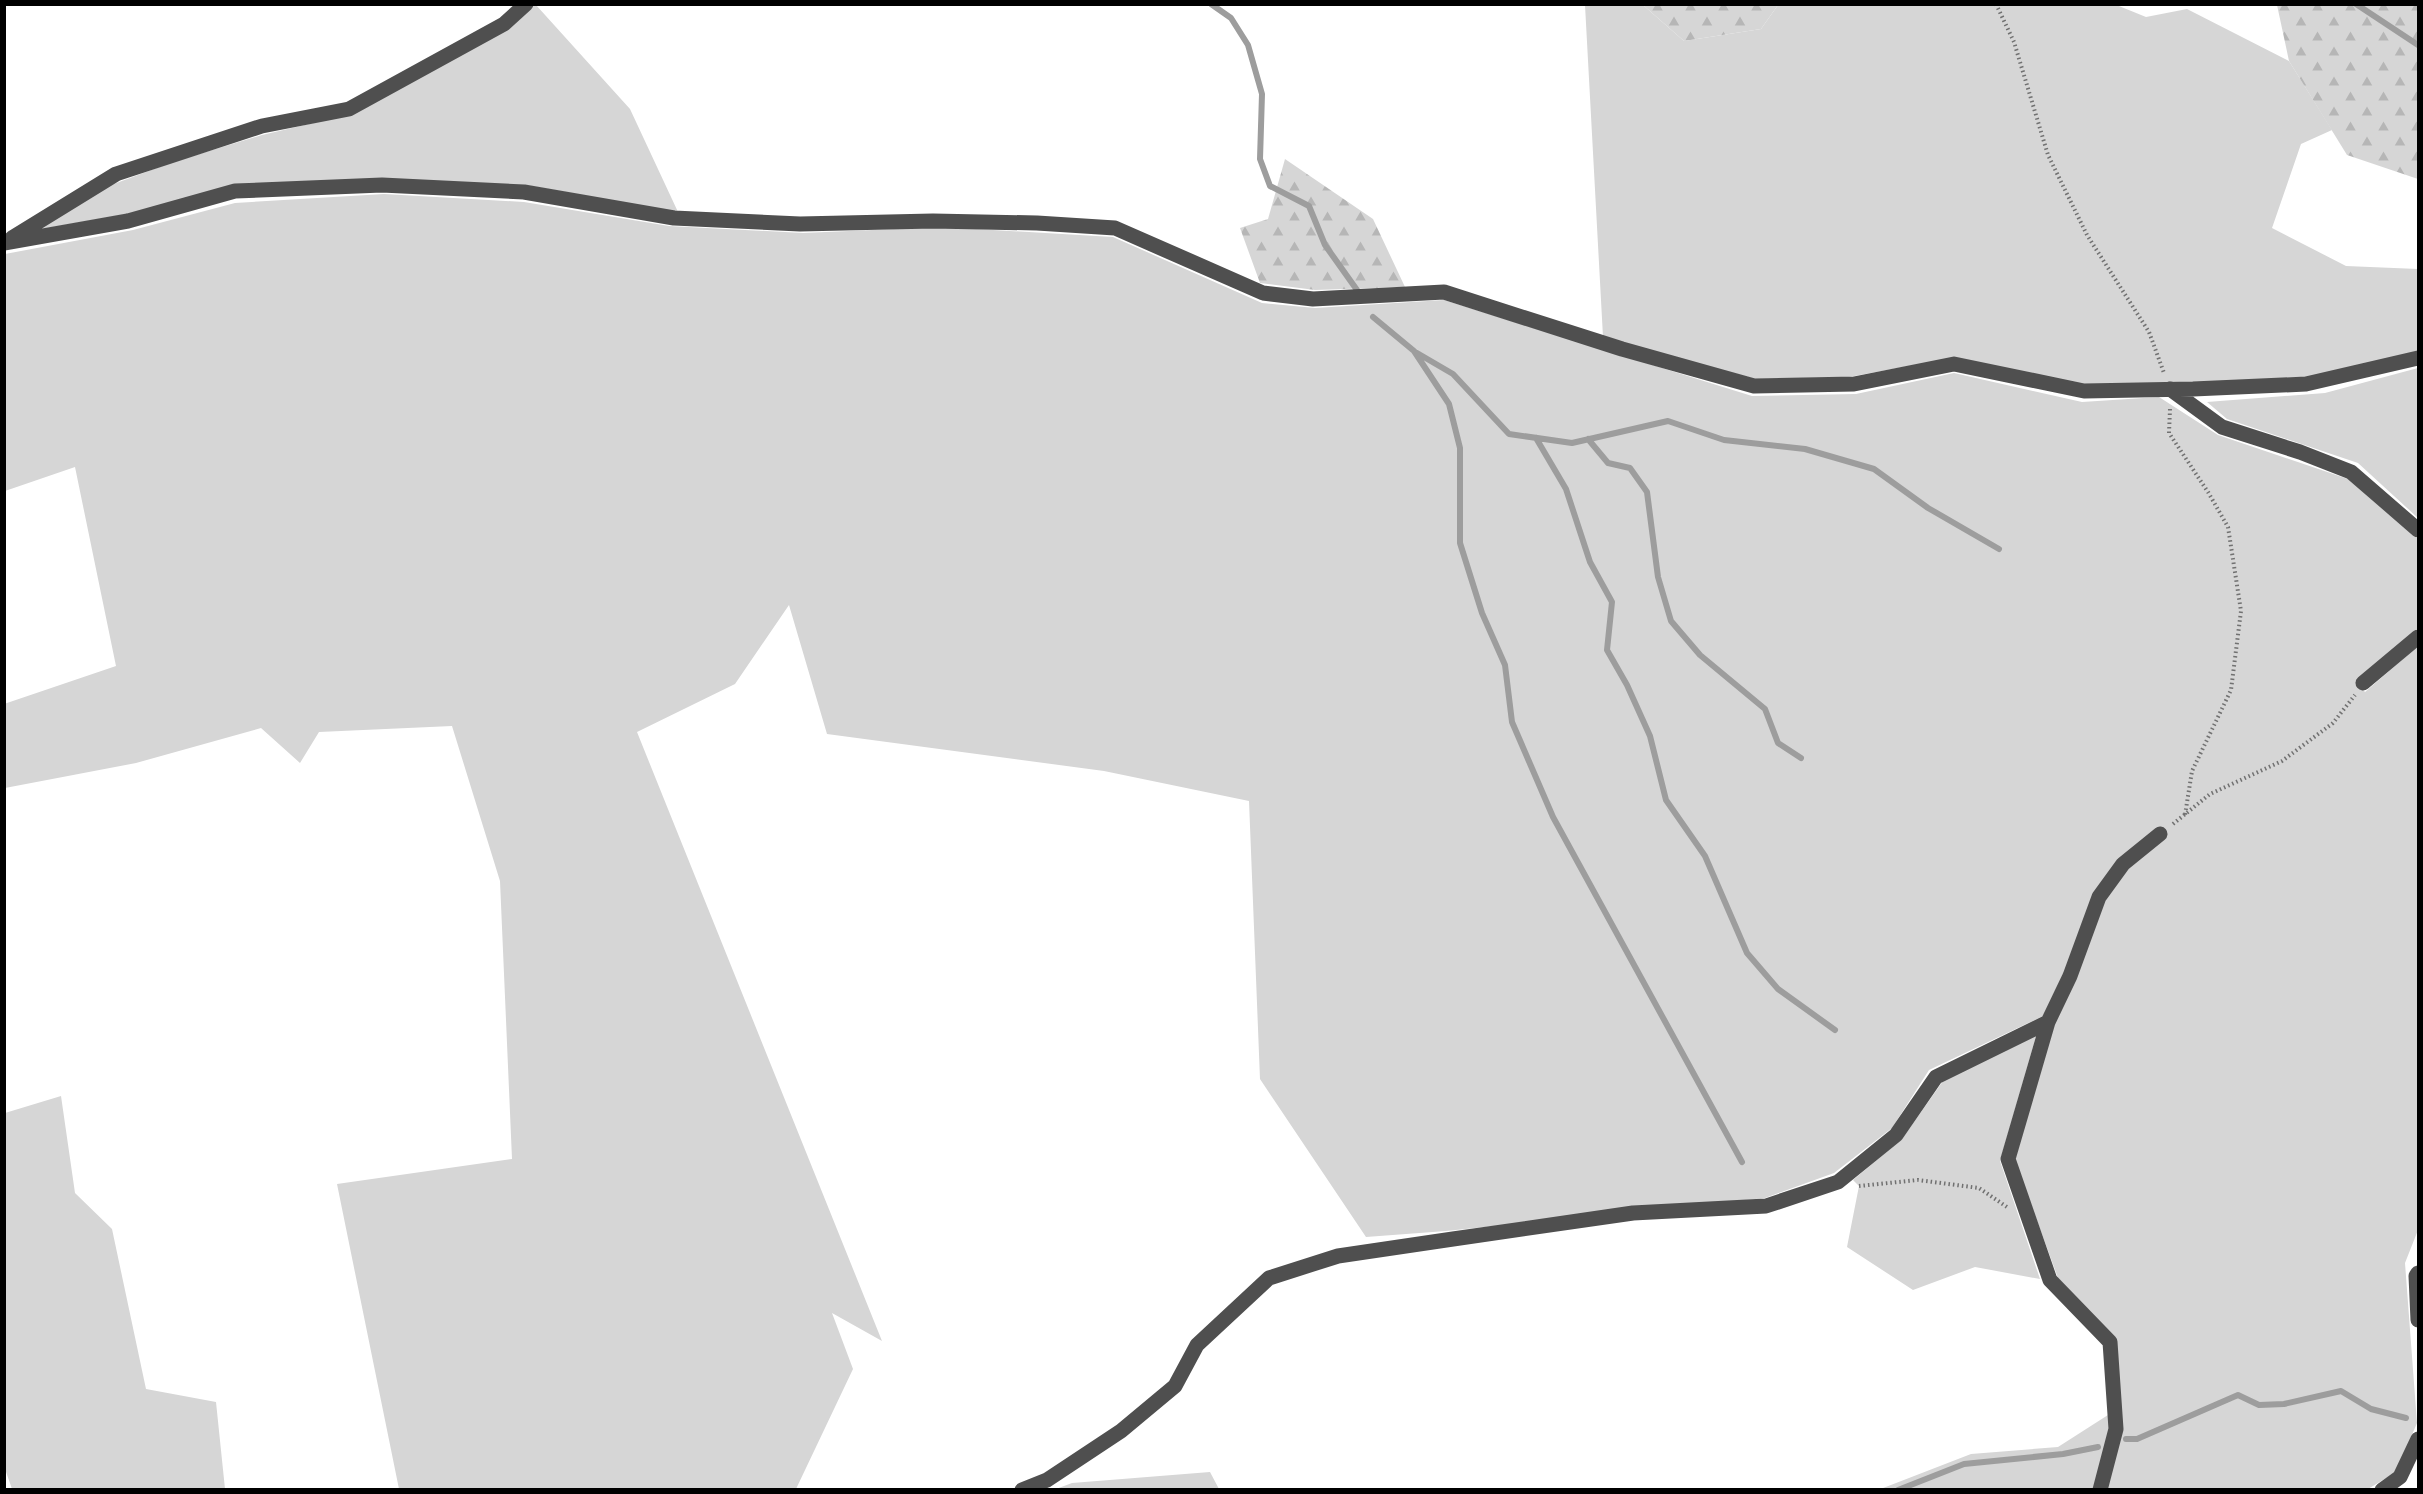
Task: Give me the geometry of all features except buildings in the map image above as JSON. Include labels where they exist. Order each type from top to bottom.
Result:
[{"type":"street","points":[[4,242],[117,174],[262,126],[349,109],[504,24],[526,4]]},
{"type":"street","points":[[4,242],[128,220],[235,191],[382,185],[524,192],[674,218],[800,224],[933,220],[1114,228],[1263,292],[1313,299],[1444,292],[1622,349],[1754,386],[1854,384],[1954,364],[2084,391],[2306,384],[2418,358]]},
{"type":"street","points":[[2170,389],[2222,427],[2300,452],[2351,472],[2418,530]]},
{"type":"street","points":[[2363,683],[2418,637]]},
{"type":"street","points":[[2100,1490],[2116,1429],[2110,1342],[2050,1281],[2008,1159],[2048,1022],[2070,976],[2099,897],[2123,864],[2160,834]]},
{"type":"street","points":[[1022,1490],[1047,1480],[1084,1456],[1120,1431],[1175,1386],[1197,1345],[1269,1278],[1338,1256],[1442,1240],[1634,1213],[1766,1206],[1838,1182],[1896,1135],[1936,1077],[2048,1022]]},
{"type":"street","points":[[2418,1273],[2416,1276],[2418,1320]]},
{"type":"street","points":[[2382,1490],[2400,1477],[2418,1439]]},
{"type":"path","points":[[1996,4],[2014,42],[2048,155],[2087,235],[2149,332],[2170,389],[2169,434],[2208,492],[2228,527],[2241,611],[2231,690],[2192,771],[2185,814]]},
{"type":"path","points":[[2160,834],[2210,794],[2282,761],[2333,723],[2363,683]]},
{"type":"path","points":[[1838,1182],[1859,1186],[1918,1180],[1979,1188],[2031,1221]]},
{"type":"green space","points":[[532,4],[536,5],[630,109],[678,212],[526,185],[236,185],[127,214],[36,230],[103,188],[173,162],[262,135],[352,114]]},
{"type":"green space","points":[[2114,4],[2146,17],[2187,9],[2289,61],[2332,130],[2301,144],[2272,228],[2346,266],[2418,269],[2418,354],[2306,378],[2174,385],[2083,384],[1952,358],[1849,377],[1755,379],[1603,337],[1585,5],[1643,5],[1684,41],[1761,29],[1778,5]]},
{"type":"green space","points":[[1643,5],[1778,5],[1761,29],[1684,41]]},
{"type":"green space","points":[[2277,5],[2418,5],[2418,179],[2347,155],[2289,61]]},
{"type":"green space","points":[[1285,159],[1373,219],[1405,287],[1315,290],[1260,283],[1240,228],[1268,219]]},
{"type":"green space","points":[[384,194],[524,202],[669,226],[803,233],[942,227],[1113,237],[1262,303],[1315,308],[1444,300],[1752,396],[1856,394],[1954,373],[2082,402],[2159,397],[2218,435],[2348,479],[2418,539],[2418,628],[2355,681],[2365,692],[2418,646],[2418,1230],[2405,1263],[2417,1423],[2396,1472],[2368,1489],[2106,1489],[2117,1340],[2058,1278],[2015,1160],[2054,1024],[2117,860],[2043,1016],[1929,1070],[1892,1128],[1834,1173],[1765,1198],[1446,1231],[1366,1237],[1260,1079],[1249,801],[1104,771],[827,734],[789,605],[735,684],[637,732],[882,1341],[832,1313],[853,1369],[796,1489],[399,1489],[337,1184],[512,1159],[500,881],[452,726],[319,732],[300,763],[261,728],[136,763],[5,788],[4,704],[116,666],[75,467],[5,491],[5,254],[133,230],[235,203]]},
{"type":"green space","points":[[2418,368],[2418,518],[2358,463],[2227,419],[2207,402],[2325,393]]},
{"type":"green space","points":[[2037,1033],[2000,1161],[2040,1279],[1975,1267],[1913,1290],[1847,1247],[1859,1186],[1853,1180],[1902,1139],[1943,1081]]},
{"type":"green space","points":[[61,1096],[75,1193],[112,1229],[146,1389],[216,1402],[225,1489],[12,1489],[4,1466],[5,1113]]},
{"type":"green space","points":[[2108,1415],[2110,1429],[2093,1489],[1878,1490],[1971,1454],[2058,1447]]},
{"type":"green space","points":[[1210,1472],[1219,1489],[1056,1489],[1072,1483]]},
{"type":"waterway","points":[[1211,4],[1231,18],[1248,45],[1262,94],[1260,159],[1270,186],[1309,206],[1325,245],[1357,290]]},
{"type":"waterway","points":[[2356,4],[2418,45]]},
{"type":"waterway","points":[[1373,317],[1414,351],[1449,404],[1460,448],[1460,543],[1482,613],[1505,665],[1512,722],[1553,817],[1742,1162]]},
{"type":"waterway","points":[[1417,353],[1453,374],[1509,434],[1572,443],[1668,421],[1724,440],[1805,449],[1874,469],[1928,508],[1999,549]]},
{"type":"waterway","points":[[1536,438],[1566,489],[1590,562],[1612,602],[1607,650],[1627,685],[1650,736],[1666,800],[1705,856],[1747,953],[1778,989],[1835,1030]]},
{"type":"waterway","points":[[1588,439],[1608,463],[1630,468],[1647,492],[1658,577],[1671,621],[1700,655],[1765,709],[1778,743],[1801,758]]},
{"type":"waterway","points":[[2126,1439],[2137,1439],[2238,1395],[2259,1405],[2284,1404],[2341,1391],[2371,1409],[2406,1418]]},
{"type":"waterway","points":[[1898,1490],[1964,1464],[2063,1454],[2098,1447]]}]
